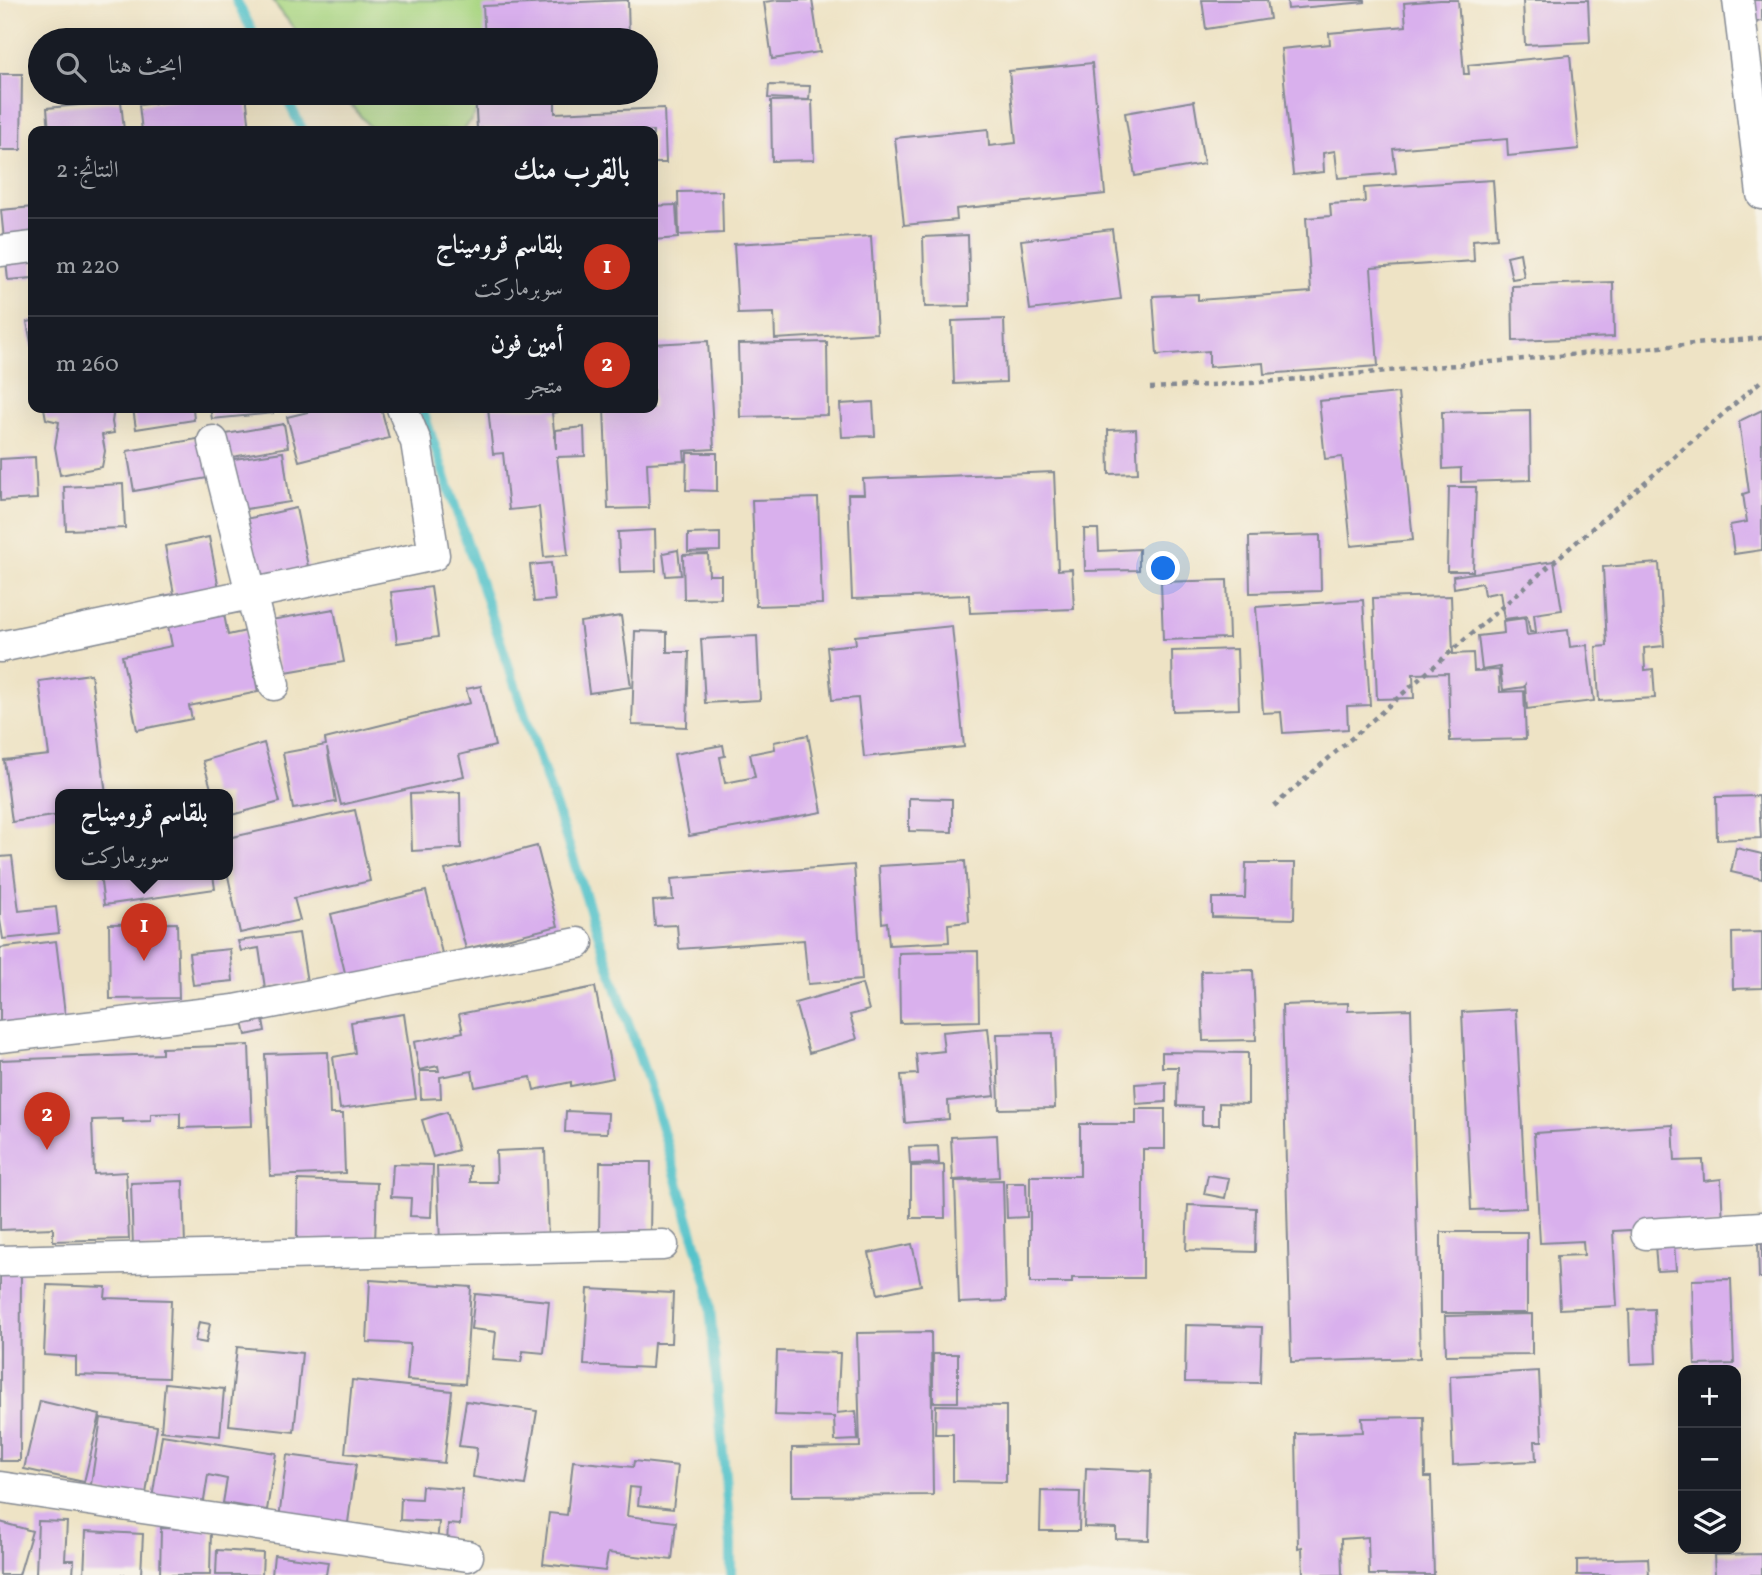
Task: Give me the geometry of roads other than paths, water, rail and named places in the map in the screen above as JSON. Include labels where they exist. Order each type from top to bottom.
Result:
[{"type":"street","points":[[1738,0],[1762,194]]},
{"type":"street","points":[[0,251],[28,248]]},
{"type":"street","points":[[0,647],[434,555],[416,442],[404,413]]},
{"type":"street","points":[[213,442],[274,685]]},
{"type":"street","points":[[0,1037],[235,1010],[578,943]]},
{"type":"street","points":[[1646,1234],[1762,1227]]},
{"type":"street","points":[[0,1261],[663,1245]]},
{"type":"street","points":[[0,1487],[468,1556]]},
{"type":"waterway","points":[[236,0],[251,28]]},
{"type":"waterway","points":[[290,105],[300,126]]},
{"type":"waterway","points":[[424,413],[652,1094],[708,1285],[731,1545],[731,1575]]},
{"type":"place","name":"بلقاسم قروميناج","points":[[144,961]]},
{"type":"place","name":"أمين فون","points":[[47,1150]]}]
